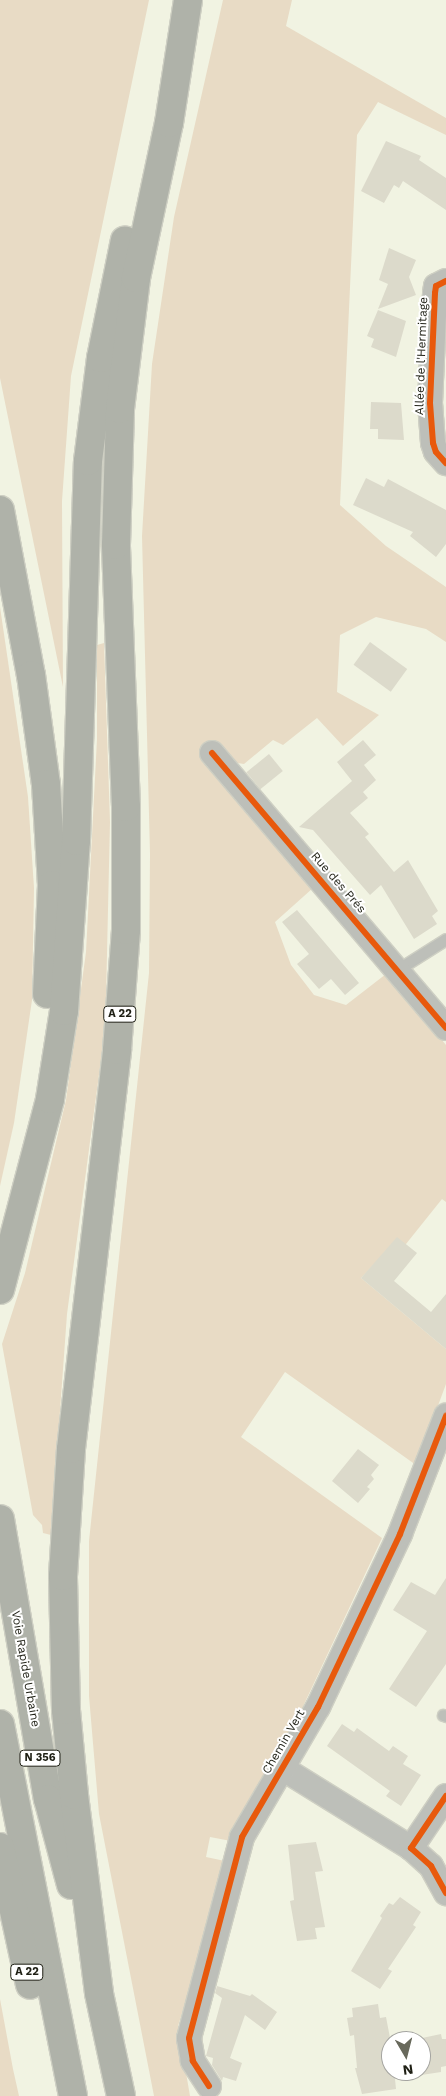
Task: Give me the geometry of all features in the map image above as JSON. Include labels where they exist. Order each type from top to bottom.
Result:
[{"type":"highway","name":"A 22","points":[[121,2096],[99,1992],[68,1740],[64,1560],[71,1449],[117,1050],[126,930],[126,808],[116,544],[120,409],[136,278],[169,123],[188,0]]},
{"type":"highway","points":[[0,1290],[24,1184],[56,1072],[71,937],[84,551],[95,393],[151,118],[181,36]]},
{"type":"highway","points":[[0,510],[42,752],[52,885],[42,1051],[24,1184],[0,1250]]},
{"type":"highway","name":"Voie Rapide Urbaine","points":[[0,1520],[48,1799],[99,1992]]},
{"type":"highway","name":"N 356","points":[[0,1724],[34,1912],[73,2096]]},
{"type":"highway","name":"A 22","points":[[0,1848],[54,2096]]},
{"type":"street","name":"Allée de l'Hermitage","points":[[446,281],[436,286],[435,293],[430,403],[436,452],[446,463]]},
{"type":"street","name":"Rue des Prés","points":[[212,753],[446,1028]]},
{"type":"street","name":"Chemin Vert","points":[[209,2086],[190,2054],[190,2031],[242,1837],[318,1706],[392,1552],[446,1416]]},
{"type":"street","points":[[282,1768],[410,1848],[431,1866],[446,1893]]},
{"type":"street","points":[[410,1848],[446,1796]]},
{"type":"lane","points":[[397,970],[446,939]]},
{"type":"shaded area","points":[[0,0],[149,0],[71,376],[62,501],[63,687],[0,378]]},
{"type":"shaded area","points":[[223,0],[292,0],[286,26],[446,118],[446,135],[378,102],[357,135],[340,505],[386,546],[446,587],[446,642],[426,629],[376,617],[340,635],[337,692],[379,715],[343,746],[317,718],[283,745],[273,740],[244,764],[231,762],[313,888],[275,922],[291,965],[314,995],[346,1005],[386,974],[446,1045],[446,1202],[442,1199],[406,1244],[376,1262],[361,1278],[446,1349],[446,1384],[416,1465],[285,1372],[241,1437],[382,1538],[291,1732],[248,1801],[231,1841],[210,1837],[206,1857],[225,1861],[215,1906],[178,2026],[190,2096],[154,2096],[99,1814],[89,1696],[89,1541],[149,973],[150,854],[142,536],[152,364],[174,217]]},
{"type":"shaded area","points":[[0,607],[28,797],[34,888],[32,1000],[14,1123],[0,1186]]},
{"type":"shaded area","points":[[104,643],[110,822],[106,997],[102,1052],[67,1314],[51,1535],[43,1533],[42,1525],[33,1515],[2,1344],[25,1273],[66,1100],[86,952],[97,739],[97,645]]},
{"type":"shaded area","points":[[0,1999],[13,2069],[19,2096],[0,2096]]},
{"type":"building","points":[[386,141],[421,156],[419,160],[446,178],[446,210],[403,181],[399,188],[394,185],[384,203],[361,191]]},
{"type":"building","points":[[389,248],[416,260],[409,277],[416,295],[378,309],[388,284],[379,280]]},
{"type":"building","points":[[378,310],[406,321],[396,357],[371,347],[374,339],[367,336]]},
{"type":"building","points":[[371,402],[401,403],[404,440],[378,439],[378,429],[370,429]]},
{"type":"building","points":[[366,478],[384,487],[388,479],[446,510],[446,544],[436,557],[410,536],[413,532],[353,505]]},
{"type":"building","points":[[370,642],[407,669],[391,692],[354,665]]},
{"type":"building","points":[[363,740],[376,755],[364,765],[376,780],[363,792],[368,798],[350,813],[369,834],[365,837],[394,872],[408,860],[438,911],[432,916],[437,924],[414,939],[381,885],[370,895],[313,830],[299,827],[352,781],[337,762]]},
{"type":"building","points":[[269,754],[283,771],[260,789],[246,772]]},
{"type":"building","points":[[297,910],[359,983],[345,995],[331,979],[319,989],[297,964],[309,954],[282,922]]},
{"type":"building","points":[[397,1237],[417,1253],[394,1281],[431,1312],[446,1294],[446,1349],[361,1278]]},
{"type":"building","points":[[358,1449],[379,1465],[371,1475],[374,1479],[367,1487],[370,1489],[358,1503],[332,1481]]},
{"type":"building","points":[[446,1578],[446,1664],[416,1707],[389,1689],[427,1631],[393,1610],[411,1582],[435,1595]]},
{"type":"building","points":[[342,1724],[354,1732],[357,1728],[389,1751],[393,1746],[408,1756],[403,1764],[421,1775],[401,1806],[386,1796],[390,1791],[327,1746]]},
{"type":"building","points":[[316,1842],[323,1871],[315,1872],[325,1927],[315,1928],[317,1939],[297,1941],[290,1901],[294,1900],[288,1845]]},
{"type":"building","points":[[400,1897],[421,1912],[413,1925],[416,1927],[388,1969],[392,1971],[380,1989],[351,1971],[382,1918],[380,1916],[389,1903],[393,1905]]},
{"type":"building","points":[[217,1986],[250,1996],[252,1994],[277,2012],[265,2030],[245,2015],[230,2058],[242,2063],[236,2081],[223,2077],[222,2081],[212,2065],[213,2058],[206,2056],[222,1998],[215,1993]]},
{"type":"building","points":[[378,2004],[380,2018],[386,2017],[389,2031],[381,2031],[381,2081],[395,2081],[396,2089],[362,2094],[355,2068],[357,2068],[354,2035],[350,2036],[347,2018],[353,2017],[352,2008]]},
{"type":"building","points":[[441,2034],[442,2039],[446,2039],[446,2066],[441,2067],[441,2072],[431,2074],[431,2036]]},
{"type":"cycle path","points":[[446,281],[436,286],[435,293],[430,403],[433,443],[436,452],[446,463]]},
{"type":"cycle path","points":[[212,753],[446,1028]]},
{"type":"cycle path","points":[[209,2086],[193,2061],[189,2038],[242,1837],[318,1707],[400,1534],[446,1416]]},
{"type":"cycle path","points":[[446,1796],[411,1848],[431,1866],[446,1893]]}]
